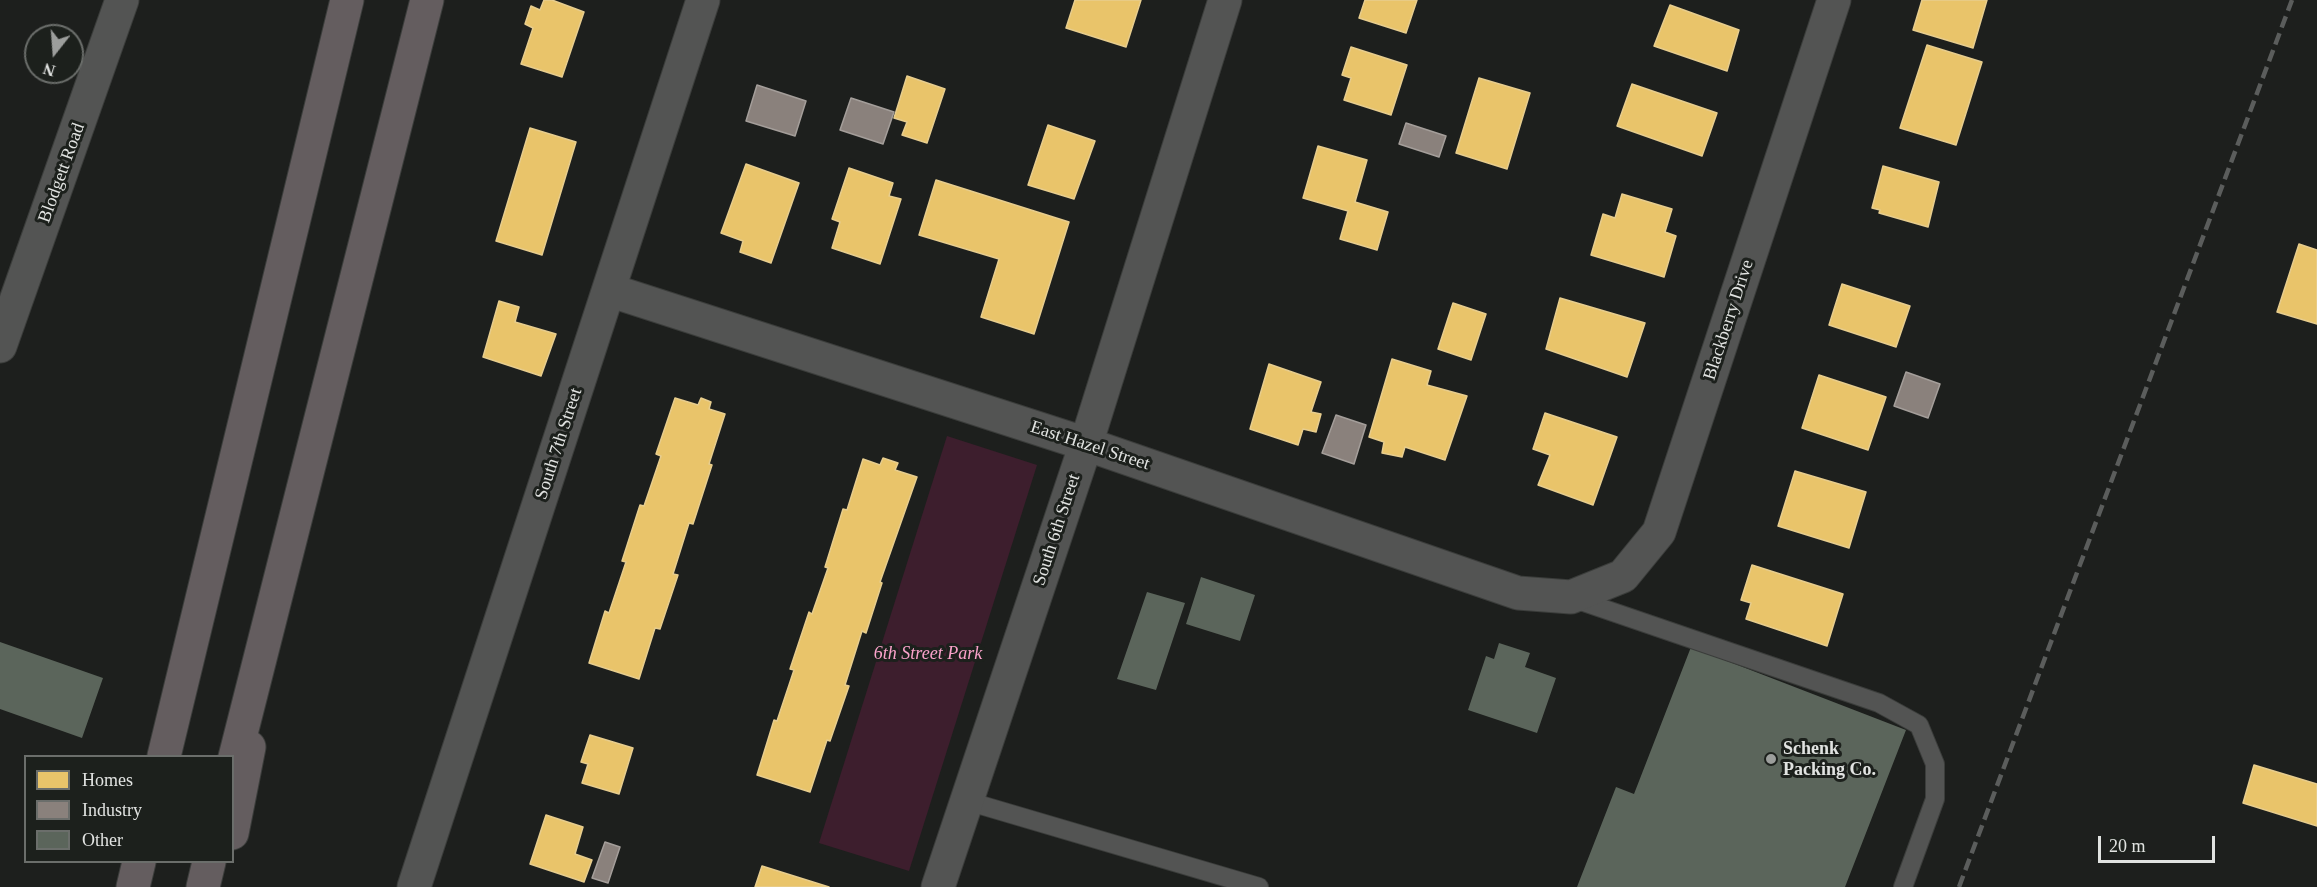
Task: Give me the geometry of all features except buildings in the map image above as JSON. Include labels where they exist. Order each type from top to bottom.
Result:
[{"type":"highway","points":[[164,755],[347,0]]},
{"type":"highway","points":[[234,761],[427,0]]},
{"type":"highway","points":[[234,823],[283,571]]},
{"type":"highway","points":[[133,887],[139,863]]},
{"type":"highway","points":[[202,887],[208,863]]},
{"type":"highway","points":[[222,887],[227,863]]},
{"type":"street","name":"Blodgett Road","points":[[0,346],[122,0]]},
{"type":"street","name":"South 7th Street","points":[[414,887],[702,0]]},
{"type":"street","name":"South 6th Street","points":[[938,887],[1086,444],[1225,0]]},
{"type":"street","name":"Blackberry Drive","points":[[1571,597],[1623,576],[1659,532],[1834,0]]},
{"type":"street","name":"East Hazel Street","points":[[609,290],[1086,444],[1518,593],[1571,597]]},
{"type":"lane","points":[[1571,597],[1879,703],[1919,725],[1935,764],[1935,799],[1903,887]]},
{"type":"lane","points":[[967,801],[1259,887]]},
{"type":"green space","name":"6th Street Park","points":[[947,436],[1037,465],[909,871],[819,843]]},
{"type":"railway","points":[[1959,887],[2292,0]]},
{"type":"place","name":"Schenk Packing Co.","points":[[1771,759]]}]
